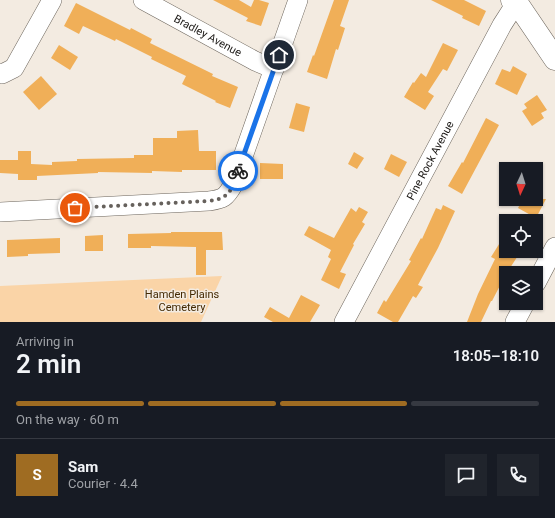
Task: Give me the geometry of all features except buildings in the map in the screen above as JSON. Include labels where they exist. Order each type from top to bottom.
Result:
[{"type":"main road","points":[[515,1],[555,59]]},
{"type":"street","points":[[0,73],[2,74],[14,68],[52,0]]},
{"type":"street","name":"Bradley Avenue","points":[[143,0],[255,61],[274,69]]},
{"type":"street","points":[[0,212],[209,201],[218,200],[226,196],[233,185],[298,0]]},
{"type":"street","name":"Pine Rock Avenue","points":[[344,322],[515,1]]},
{"type":"street","points":[[543,270],[555,247]]},
{"type":"street","points":[[515,322],[521,310]]},
{"type":"green space","name":"Hamden Plains Cemetery","points":[[222,276],[201,322],[0,322],[0,286]]},
{"type":"way so far","points":[[75,208],[218,200],[226,196],[233,185],[238,171]]},
{"type":"route","points":[[238,171],[279,55]]}]
